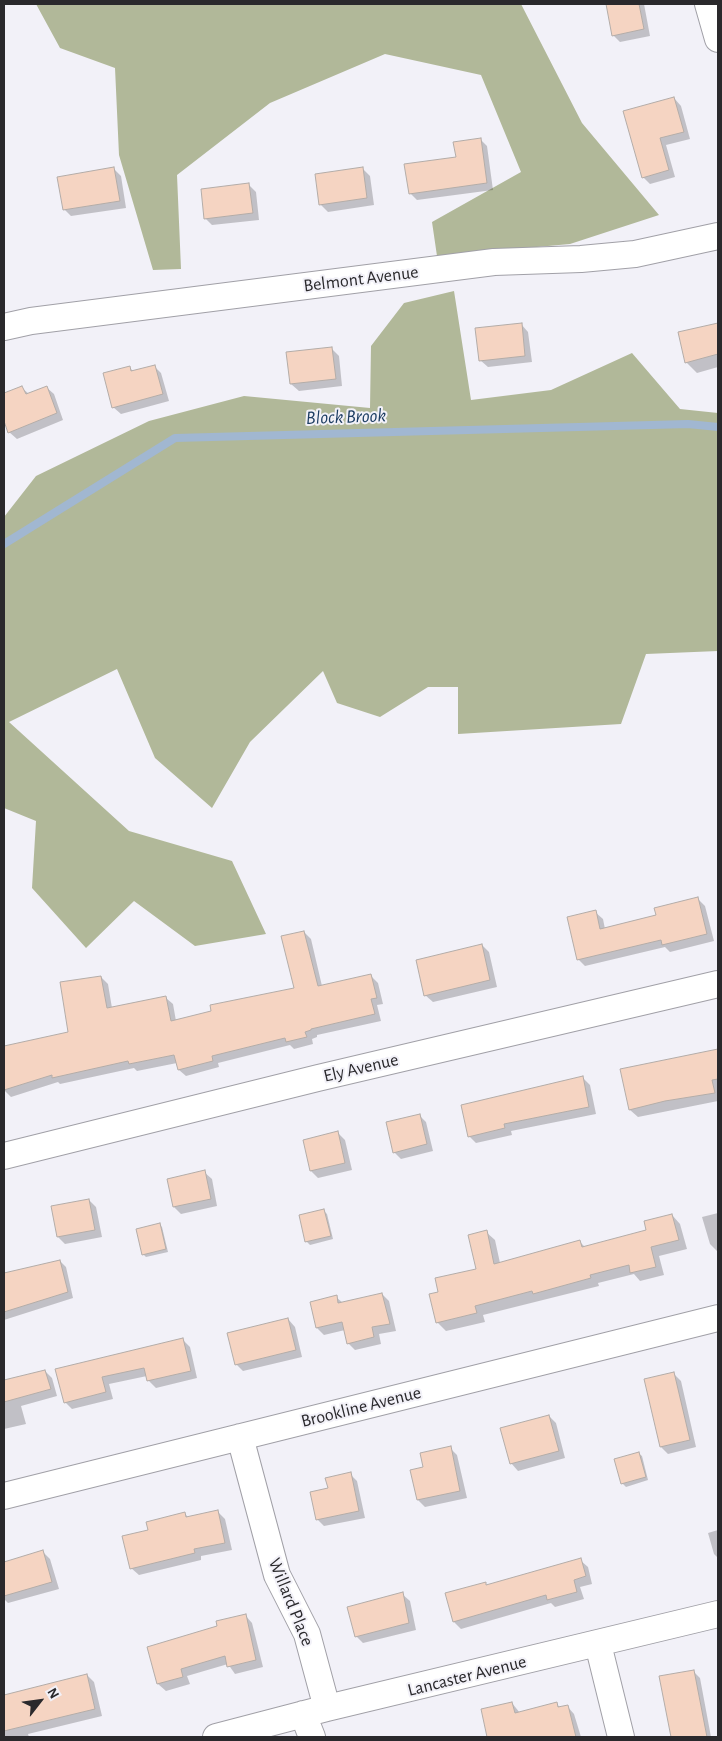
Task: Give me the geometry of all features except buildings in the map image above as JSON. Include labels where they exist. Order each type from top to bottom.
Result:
[{"type":"street","points":[[708,4],[718,39]]},
{"type":"street","name":"Belmont Avenue","points":[[4,327],[31,321],[494,262],[581,259],[635,254],[718,236]]},
{"type":"street","name":"Ely Avenue","points":[[4,1156],[318,1078],[718,984]]},
{"type":"street","name":"Brookline Avenue","points":[[4,1496],[718,1318]]},
{"type":"street","name":"Willard Place","points":[[240,1437],[276,1575],[307,1634],[314,1720]]},
{"type":"street","name":"Lancaster Avenue","points":[[216,1737],[314,1720],[718,1614]]},
{"type":"street","points":[[598,1644],[622,1737]]},
{"type":"green space","points":[[36,4],[521,4],[582,123],[659,215],[570,244],[437,256],[432,222],[521,172],[481,75],[385,54],[270,103],[177,175],[181,269],[153,270],[119,155],[115,68],[60,48]]},
{"type":"green space","points":[[454,291],[471,400],[551,390],[632,353],[680,409],[718,413],[718,651],[646,654],[621,724],[458,734],[458,687],[428,687],[380,717],[337,703],[323,671],[250,742],[212,808],[155,758],[117,669],[9,722],[129,831],[232,861],[266,934],[195,946],[134,901],[86,948],[32,888],[36,821],[4,808],[4,517],[36,476],[149,421],[244,396],[370,408],[371,346],[404,303]]},
{"type":"waterway","name":"Block Brook","points":[[4,544],[175,438],[688,424],[718,427]]}]
